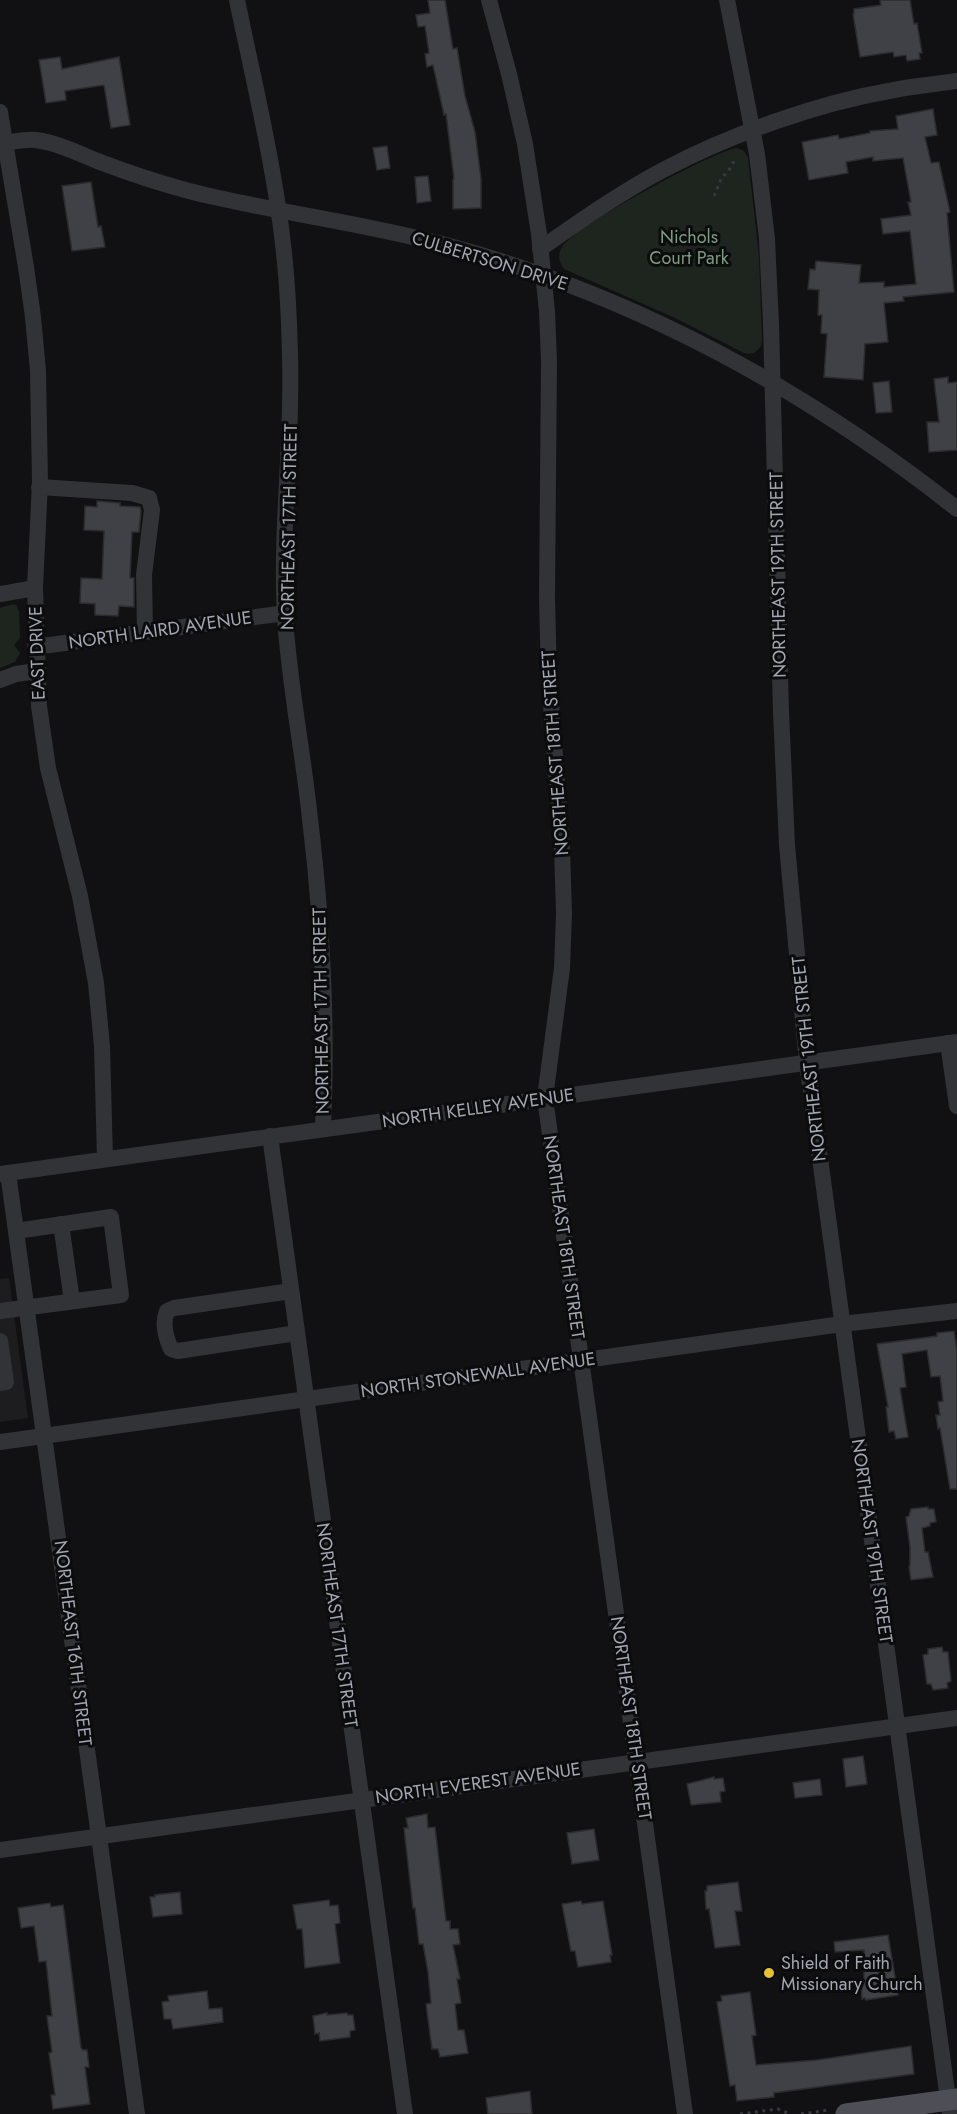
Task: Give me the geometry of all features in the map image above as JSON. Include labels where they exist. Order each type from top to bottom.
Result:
[{"type":"main road","points":[[846,2114],[952,2104]]},
{"type":"street","name":"NORTHEAST 17TH STREET","points":[[237,0],[262,114],[279,210],[290,356],[290,461],[284,568],[285,613],[291,681],[310,816],[323,946],[325,1046],[323,1129]]},
{"type":"street","name":"NORTHEAST 18TH STREET","points":[[489,0],[525,144],[543,275],[549,370],[546,568],[549,679],[564,913],[562,968],[545,1098],[685,2114]]},
{"type":"street","name":"NORTHEAST 19TH STREET","points":[[727,0],[753,130],[767,238],[786,823],[807,1063],[897,1725],[952,2104]]},
{"type":"street","points":[[540,249],[603,205],[662,170],[753,130],[820,108],[882,92],[957,81]]},
{"type":"street","points":[[0,112],[3,135]]},
{"type":"street","name":"CULBERTSON DRIVE","points":[[3,135],[52,143],[159,183],[217,198],[406,235],[543,275],[652,320],[727,357],[852,431],[957,509]]},
{"type":"street","name":"EAST DRIVE","points":[[3,135],[6,184],[33,317],[38,382],[39,487],[35,588],[36,671],[39,706],[48,768],[80,896],[96,983],[102,1046],[105,1160]]},
{"type":"street","points":[[39,487],[132,493],[149,498],[152,510],[144,575],[145,632]]},
{"type":"street","points":[[0,594],[35,588]]},
{"type":"street","name":"NORTH LAIRD AVENUE","points":[[36,646],[285,613]]},
{"type":"street","points":[[0,680],[16,674],[36,671]]},
{"type":"street","points":[[953,1043],[957,1106]]},
{"type":"street","name":"NORTH KELLEY AVENUE","points":[[4,1173],[953,1043]]},
{"type":"street","name":"NORTHEAST 17TH STREET","points":[[270,1136],[405,2114]]},
{"type":"street","name":"NORTHEAST 16TH STREET","points":[[4,1173],[16,1231],[27,1307],[137,2114]]},
{"type":"street","points":[[0,1311],[121,1295],[111,1217],[16,1231]]},
{"type":"street","points":[[61,1224],[72,1301]]},
{"type":"street","points":[[291,1291],[174,1308],[167,1311],[164,1318],[167,1341],[171,1349],[178,1351],[297,1333]]},
{"type":"street","name":"NORTH STONEWALL AVENUE","points":[[0,1442],[842,1324],[957,1311]]},
{"type":"street","points":[[0,1344],[6,1382],[0,1383]]},
{"type":"street","name":"NORTH EVEREST AVENUE","points":[[0,1850],[957,1718]]},
{"type":"path","points":[[714,196],[721,179],[734,160]]},
{"type":"path","points":[[740,2114],[778,2109],[790,2114]]},
{"type":"shaded area","points":[[9,1278],[28,1418],[0,1422],[0,1279]]},
{"type":"green space","name":"Nichols Court Park","points":[[737,148],[744,151],[748,158],[759,256],[762,340],[756,351],[751,354],[744,353],[673,317],[564,269],[559,258],[560,253],[562,247],[572,237],[616,208],[673,176],[700,162]]},
{"type":"green space","points":[[13,604],[19,611],[20,638],[14,645],[20,653],[15,662],[0,668],[0,608]]},
{"type":"building","points":[[428,0],[445,0],[453,49],[457,48],[465,96],[475,132],[481,179],[481,208],[453,209],[454,179],[446,114],[444,115],[433,65],[427,67],[425,54],[429,53],[425,26],[418,27],[416,15],[430,13]]},
{"type":"building","points":[[880,0],[910,0],[914,24],[917,23],[922,53],[919,53],[920,59],[907,61],[906,55],[894,57],[893,52],[860,57],[854,9],[881,5]]},
{"type":"building","points":[[60,57],[62,69],[119,57],[130,125],[111,128],[104,85],[65,91],[66,100],[46,103],[39,60]]},
{"type":"building","points":[[933,109],[937,135],[925,137],[931,163],[939,162],[950,212],[947,213],[954,292],[903,297],[904,301],[884,303],[888,342],[865,344],[863,380],[824,377],[827,334],[821,333],[822,315],[818,315],[819,290],[808,289],[810,269],[815,270],[816,261],[861,265],[859,283],[884,282],[884,287],[916,284],[910,231],[883,234],[881,219],[911,215],[908,202],[911,202],[903,158],[873,161],[873,157],[846,162],[848,173],[809,180],[802,142],[838,135],[839,139],[870,133],[870,131],[898,129],[896,116]]},
{"type":"building","points":[[387,146],[390,168],[377,170],[373,148]]},
{"type":"building","points":[[428,176],[431,201],[417,203],[415,177]]},
{"type":"building","points":[[91,182],[98,227],[101,226],[105,247],[72,251],[62,186]]},
{"type":"building","points":[[948,377],[948,383],[957,382],[957,450],[929,452],[927,422],[939,422],[934,379]]},
{"type":"building","points":[[889,381],[892,412],[876,413],[873,383]]},
{"type":"building","points":[[97,501],[140,507],[141,511],[139,532],[132,532],[130,578],[134,578],[134,607],[119,606],[118,616],[95,615],[95,604],[80,603],[81,578],[102,579],[104,531],[84,530],[85,506],[97,507]]},
{"type":"building","points":[[954,1331],[957,1351],[957,1489],[950,1489],[936,1415],[940,1415],[938,1402],[943,1401],[940,1376],[931,1377],[927,1350],[902,1354],[906,1387],[900,1388],[908,1437],[896,1439],[894,1431],[889,1432],[886,1407],[888,1407],[877,1344],[937,1336],[937,1333]]},
{"type":"building","points":[[928,1507],[928,1509],[934,1509],[936,1522],[922,1528],[925,1552],[928,1552],[933,1577],[911,1580],[906,1517],[909,1516],[911,1509]]},
{"type":"building","points":[[942,1647],[943,1652],[948,1652],[951,1681],[947,1683],[948,1688],[933,1690],[931,1684],[927,1684],[923,1655],[928,1654],[928,1649]]},
{"type":"building","points":[[863,1756],[867,1784],[846,1787],[843,1759]]},
{"type":"building","points":[[714,1777],[714,1779],[723,1778],[725,1791],[720,1792],[721,1802],[691,1805],[687,1784]]},
{"type":"building","points":[[820,1779],[822,1795],[795,1798],[793,1783]]},
{"type":"building","points":[[427,1814],[428,1828],[435,1827],[446,1921],[450,1921],[450,1929],[458,1929],[460,1944],[453,1945],[460,1979],[457,1979],[461,2003],[455,2004],[458,2030],[464,2030],[468,2053],[440,2057],[438,2049],[432,2049],[426,2004],[431,2003],[428,1972],[423,1944],[419,1944],[415,1908],[413,1908],[404,1828],[408,1828],[406,1818]]},
{"type":"building","points":[[594,1829],[599,1860],[572,1864],[567,1833]]},
{"type":"building","points":[[738,1882],[742,1911],[735,1911],[740,1945],[715,1948],[709,1909],[706,1909],[705,1891],[707,1891],[707,1886]]},
{"type":"building","points":[[180,1892],[182,1914],[153,1917],[150,1897]]},
{"type":"building","points":[[329,1900],[330,1906],[338,1905],[340,1923],[335,1924],[340,1963],[305,1968],[302,1929],[297,1929],[293,1905]]},
{"type":"building","points":[[581,1901],[582,1904],[603,1901],[612,1955],[610,1955],[611,1962],[578,1967],[575,1951],[571,1951],[562,1904]]},
{"type":"building","points":[[50,1903],[51,1907],[63,1905],[81,2048],[87,2050],[89,2067],[85,2067],[90,2104],[53,2109],[51,2095],[55,2095],[47,2016],[52,2016],[46,1961],[39,1962],[34,1926],[21,1928],[18,1908]]},
{"type":"building","points":[[888,1935],[898,1995],[862,1999],[864,1950],[835,1952],[834,1942]]},
{"type":"building","points":[[207,1991],[209,2009],[222,2008],[223,2022],[173,2029],[171,2019],[164,2019],[162,2002],[169,2001],[168,1996]]},
{"type":"building","points":[[750,1992],[756,2035],[752,2036],[756,2065],[817,2060],[911,2046],[914,2074],[774,2093],[774,2097],[737,2101],[735,2085],[730,2086],[717,2002],[722,2001],[721,1996]]},
{"type":"building","points":[[327,2013],[327,2015],[347,2013],[353,2015],[355,2030],[350,2031],[350,2037],[320,2041],[319,2033],[315,2034],[313,2016]]},
{"type":"building","points":[[530,2091],[532,2114],[488,2114],[486,2098]]},
{"type":"place","name":"Shield of Faith Missionary Church","points":[[769,1973]]}]
